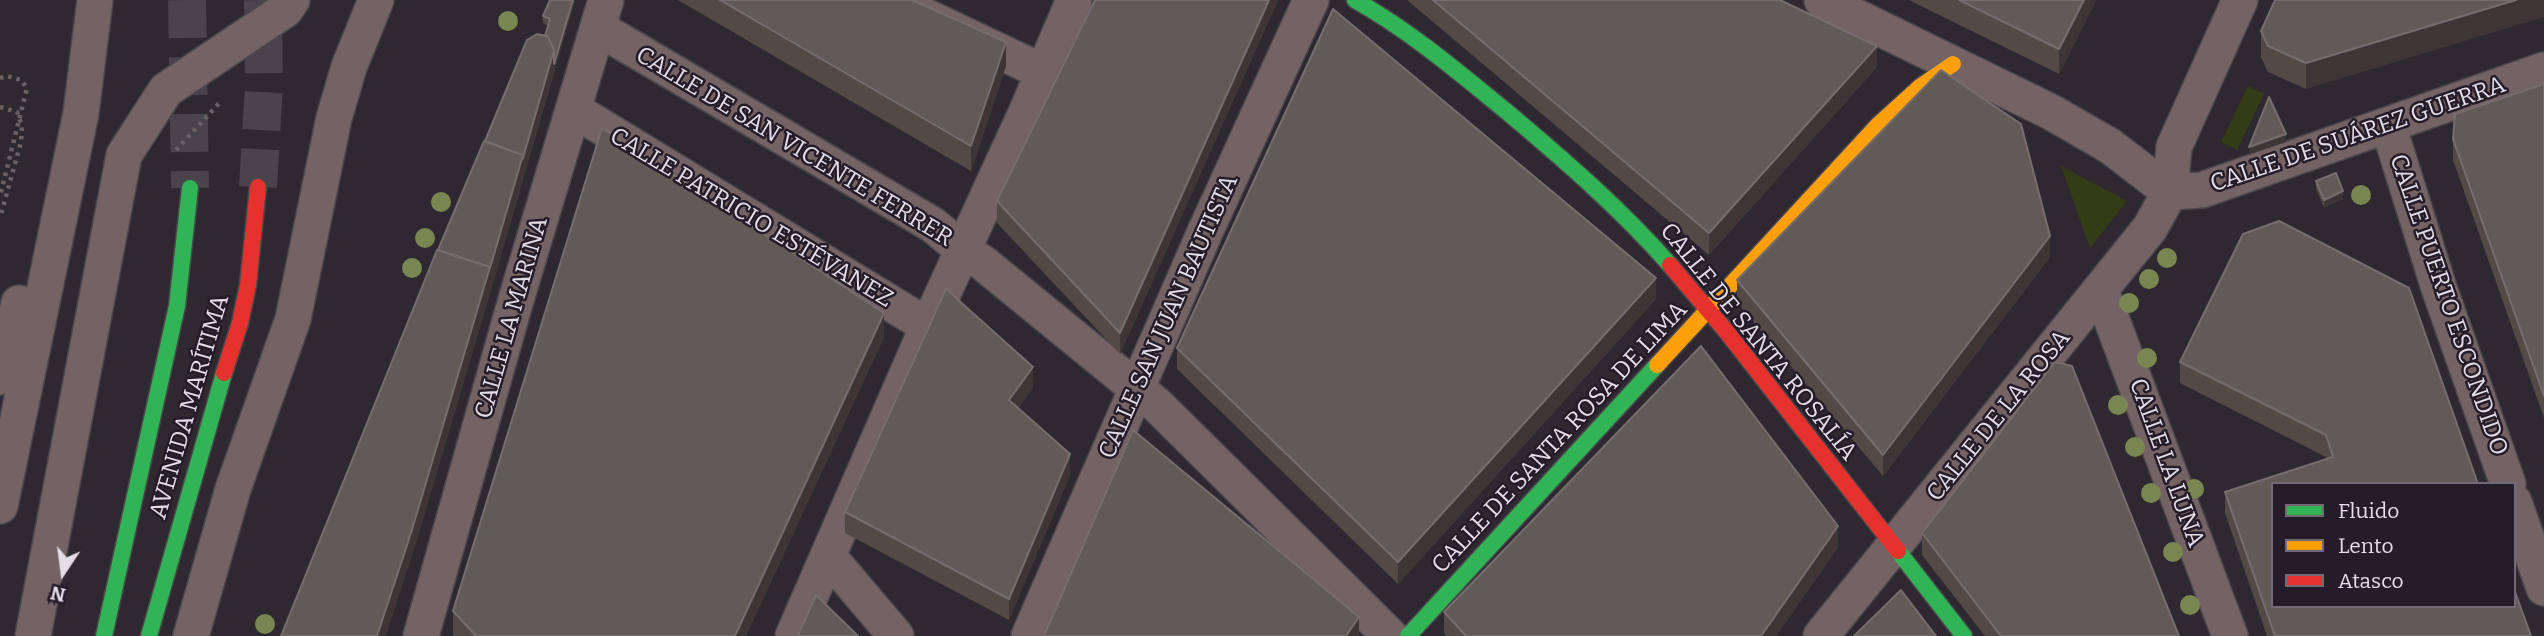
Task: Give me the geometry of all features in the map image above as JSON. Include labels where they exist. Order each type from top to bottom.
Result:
[{"type":"street","points":[[0,376],[37,224],[68,51],[74,0]]},
{"type":"street","points":[[0,506],[81,113],[95,0]]},
{"type":"street","points":[[33,636],[124,155],[166,90],[285,10],[292,0]]},
{"type":"street","points":[[191,636],[233,489],[293,319],[334,118],[349,67],[376,0]]},
{"type":"street","points":[[891,0],[1043,72]]},
{"type":"street","points":[[793,636],[1074,0]]},
{"type":"street","name":"CALLE SAN JUAN BAUTISTA","points":[[1029,636],[1205,232],[1311,0]]},
{"type":"street","name":"CALLE DE SANTA ROSALÍA","points":[[1356,0],[1445,62],[1574,169],[1619,211],[1709,310],[1964,636]]},
{"type":"street","points":[[1822,0],[2051,112],[2110,146],[2170,192]]},
{"type":"street","points":[[2170,192],[2175,147],[2240,0]]},
{"type":"street","name":"CALLE DE SAN VICENTE FERRER","points":[[602,14],[933,225],[983,263],[1138,388],[1390,636]]},
{"type":"street","name":"CALLE LA MARINA","points":[[421,636],[515,303],[602,14]]},
{"type":"street","name":"CALLE DE SANTA ROSA DE LIMA","points":[[1408,636],[1878,125],[1921,86],[1953,64]]},
{"type":"street","name":"CALLE DE SUÁREZ GUERRA","points":[[2170,192],[2202,190],[2544,70]]},
{"type":"street","name":"CALLE PATRICIO ESTÉVANEZ","points":[[574,110],[928,326]]},
{"type":"street","name":"CALLE PUERTO ESCONDIDO","points":[[2388,125],[2439,288],[2507,482]]},
{"type":"street","name":"AVENIDA MARÍTIMA","points":[[149,636],[210,417],[240,323],[252,258],[258,187]]},
{"type":"street","name":"AVENIDA MARÍTIMA","points":[[103,636],[177,306],[190,188]]},
{"type":"street","name":"CALLE DE LA ROSA","points":[[1821,636],[2101,291],[2150,228],[2170,192]]},
{"type":"street","name":"CALLE LA LUNA","points":[[2101,291],[2230,636]]},
{"type":"street","points":[[2516,508],[2544,588]]},
{"type":"street","points":[[829,557],[896,636]]},
{"type":"path","points":[[0,78],[7,76],[21,80],[27,88],[0,196]]},
{"type":"path","points":[[0,107],[17,111],[22,126],[0,218]]},
{"type":"green space","points":[[2248,86],[2264,94],[2237,150],[2221,142]]},
{"type":"green space","points":[[2061,166],[2127,201],[2090,248]]},
{"type":"building","points":[[550,0],[573,0],[554,64],[554,50],[545,36],[550,19],[543,16]]},
{"type":"building","points":[[720,0],[912,0],[1006,42],[971,146]]},
{"type":"building","points":[[1095,0],[1269,0],[1120,333],[997,201]]},
{"type":"building","points":[[1433,0],[1780,0],[1877,46],[1709,233]]},
{"type":"building","points":[[1959,0],[2084,0],[2059,49]]},
{"type":"building","points":[[2275,0],[2516,0],[2306,63],[2268,46],[2261,31]]},
{"type":"building","points":[[1333,9],[1656,278],[1398,562],[1177,348]]},
{"type":"building","points":[[537,34],[547,36],[554,50],[523,158],[523,155],[485,141],[527,40]]},
{"type":"building","points":[[1941,70],[2021,124],[2050,236],[1883,455],[1737,280]]},
{"type":"building","points":[[2544,84],[2544,396],[2453,139],[2455,114]]},
{"type":"building","points":[[2269,97],[2286,134],[2249,147]]},
{"type":"building","points":[[602,128],[884,313],[735,636],[476,636],[453,611]]},
{"type":"building","points":[[484,141],[523,155],[490,268],[438,250]]},
{"type":"building","points":[[2336,173],[2343,191],[2324,200],[2316,181]]},
{"type":"building","points":[[2279,221],[2409,288],[2477,482],[2271,482],[2271,608],[2516,608],[2516,595],[2531,636],[2275,636],[2225,492],[2333,457],[2326,435],[2180,362],[2243,234]]},
{"type":"building","points":[[437,250],[490,267],[411,533],[377,636],[281,636]]},
{"type":"building","points":[[946,289],[1033,367],[1009,400],[1070,454],[1009,599],[845,512]]},
{"type":"building","points":[[1701,346],[1838,526],[1761,636],[1466,636],[1444,612]]},
{"type":"building","points":[[2055,362],[2072,366],[2179,636],[2001,636],[1922,533]]},
{"type":"building","points":[[1133,430],[1359,617],[1346,636],[1044,636]]},
{"type":"building","points":[[1901,590],[1936,636],[1854,636]]},
{"type":"building","points":[[816,595],[858,636],[798,636]]},
{"type":"tunnel","points":[[187,0],[190,188]]},
{"type":"tunnel","points":[[258,187],[264,85],[263,0]]},
{"type":"traffic: fast","points":[[1355,0],[1414,38],[1506,111],[1612,204],[1670,265]]},
{"type":"traffic: fast","points":[[104,636],[177,306],[190,188]]},
{"type":"traffic: fast","points":[[1408,636],[1657,365]]},
{"type":"traffic: fast","points":[[149,636],[224,373]]},
{"type":"traffic: fast","points":[[1898,551],[1964,636]]},
{"type":"traffic: slow","points":[[1657,365],[1878,125],[1921,86],[1953,64]]},
{"type":"traffic: jam","points":[[224,373],[240,323],[248,285],[258,187]]},
{"type":"traffic: jam","points":[[1670,265],[1726,331],[1898,551]]}]
